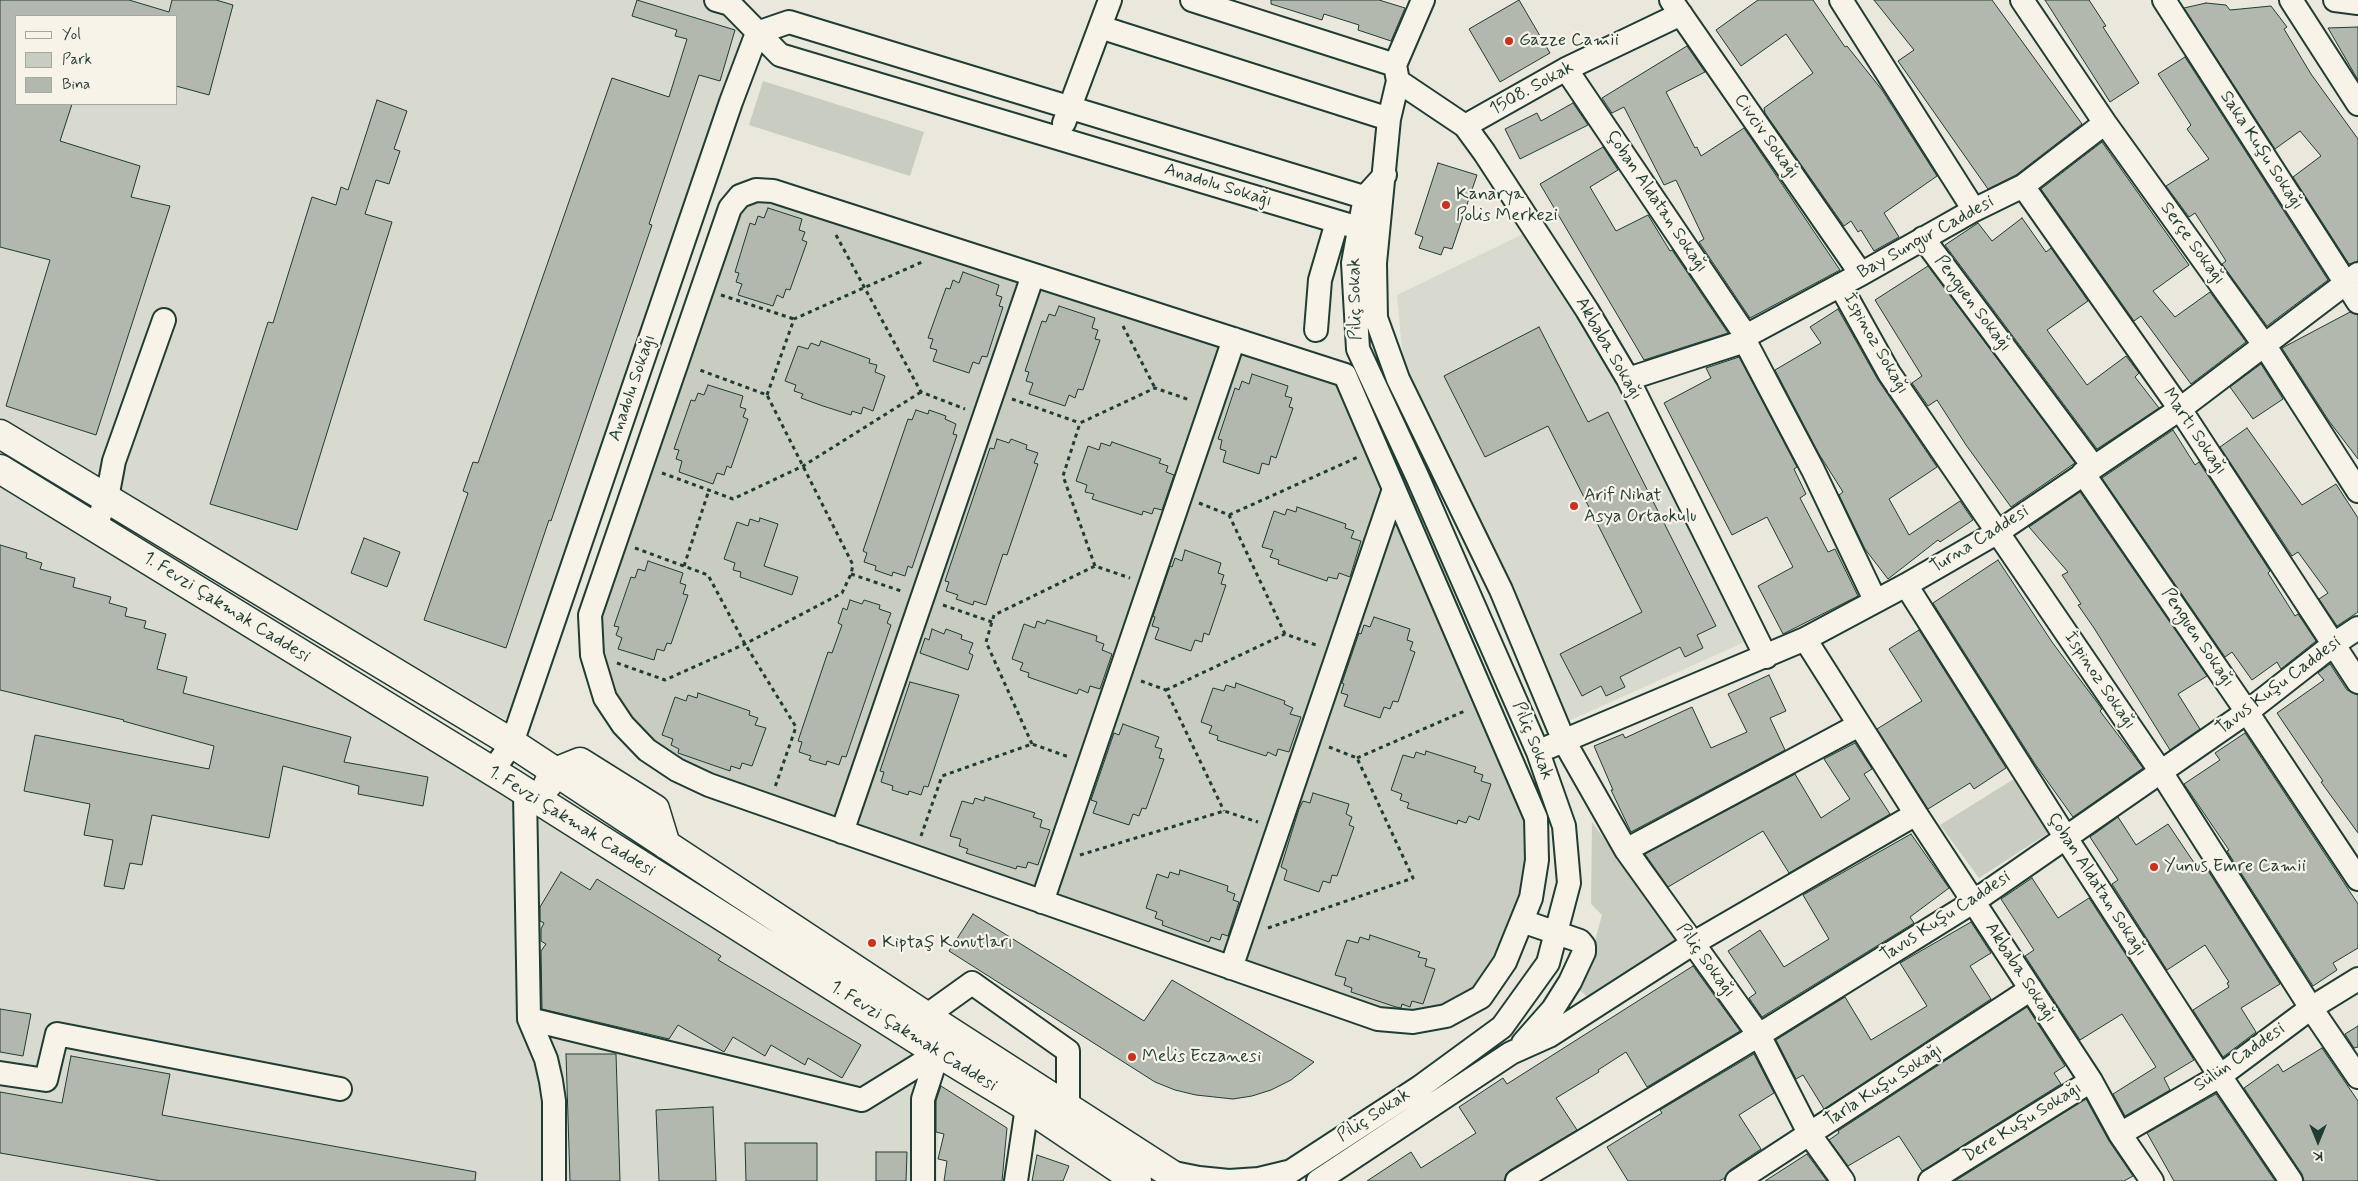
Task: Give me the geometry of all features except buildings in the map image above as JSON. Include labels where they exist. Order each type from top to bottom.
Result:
[{"type":"main road","points":[[0,434],[512,743],[926,1016],[1176,1176]]},
{"type":"main road","name":"1. Fevzi Çakmak Caddesi","points":[[0,469],[525,792],[938,1053],[1027,1107],[1137,1181]]},
{"type":"main road","points":[[549,808],[546,795],[548,781],[555,772]]},
{"type":"street","points":[[716,0],[730,4],[757,34]]},
{"type":"street","points":[[1058,137],[1110,0]]},
{"type":"street","name":"Akbaba Sokağı","points":[[1192,0],[1396,73],[1465,126],[1484,152],[1586,310],[1628,379],[1766,657]]},
{"type":"street","points":[[1373,199],[1385,175],[1389,119],[1396,73],[1423,0]]},
{"type":"street","points":[[1841,0],[1974,210]]},
{"type":"street","name":"Serçe Sokağı","points":[[2022,0],[2105,123],[2265,346],[2358,492]]},
{"type":"street","name":"Saka Kuşu Sokağı","points":[[2164,0],[2354,286]]},
{"type":"street","points":[[2291,0],[2358,104]]},
{"type":"street","points":[[2335,0],[2358,3]]},
{"type":"street","name":"1508. Sokak","points":[[1465,126],[1676,7]]},
{"type":"street","name":"Civciv Sokağı","points":[[1676,7],[1862,274]]},
{"type":"street","name":"Anadolu Sokağı","points":[[492,772],[512,743],[727,112],[757,34],[789,22],[1069,109],[1373,199]]},
{"type":"street","points":[[1100,26],[1389,119]]},
{"type":"street","name":"Anadolu Sokağı","points":[[757,34],[780,55],[1369,231]]},
{"type":"street","name":"Çoban Aldatan Sokağı","points":[[1566,69],[1746,339],[1814,470],[1876,600]]},
{"type":"street","name":"Bay Sungur Caddesi","points":[[1628,379],[1746,339],[1974,210],[2023,186],[2105,123]]},
{"type":"street","name":"Martı Sokağı","points":[[2023,186],[2180,409],[2358,682]]},
{"type":"street","points":[[756,190],[773,191],[952,249],[1345,375],[1536,818],[1538,860],[1531,898],[1505,962],[1481,997],[1446,1016],[1413,1022],[1378,1019],[710,785],[677,770],[648,750],[624,725],[605,698],[592,655],[590,615],[730,208],[740,196],[756,190]]},
{"type":"street","name":"Piliç Sokak","points":[[1373,199],[1369,231],[1375,263],[1376,318],[1398,379],[1501,590],[1564,741]]},
{"type":"street","points":[[1316,330],[1320,280],[1338,222]]},
{"type":"street","name":"Piliç Sokak","points":[[1176,1176],[1229,1181],[1282,1176],[1420,1087],[1502,1027],[1548,962],[1569,883],[1564,826],[1538,752],[1417,476],[1358,349],[1353,263],[1369,231]]},
{"type":"street","name":"Penguen Sokağı","points":[[1924,238],[2088,470],[2358,879]]},
{"type":"street","points":[[842,832],[1033,274]]},
{"type":"street","name":"İspinoz Sokağı","points":[[1840,285],[1889,373],[2161,772],[2311,1008],[2358,1077]]},
{"type":"street","name":"Turna Caddesi","points":[[1538,752],[1766,657],[1805,639],[1906,585],[1998,532],[2180,409],[2265,346],[2354,286]]},
{"type":"street","points":[[95,527],[106,498],[114,460],[164,320]]},
{"type":"street","points":[[1042,902],[1234,339]]},
{"type":"street","points":[[1231,968],[1394,489]]},
{"type":"street","name":"Çoban Aldatan Sokağı","points":[[1906,585],[2066,838],[2220,1076],[2291,1181]]},
{"type":"street","name":"Tavus Kuşu Caddesi","points":[[1517,1181],[1759,1035],[1973,902],[2247,712],[2334,644],[2358,628]]},
{"type":"street","name":"Akbaba Sokağı","points":[[1805,639],[1916,814],[2090,1081],[2145,1179]]},
{"type":"street","points":[[1626,850],[1859,725]]},
{"type":"street","name":"Piliç Sokağı","points":[[1564,741],[1626,850],[1759,1035],[1810,1135],[1843,1181]]},
{"type":"street","points":[[525,792],[529,1019],[546,1059],[551,1081],[554,1102],[554,1181]]},
{"type":"street","points":[[1511,1053],[1549,1036],[1692,944],[1916,814]]},
{"type":"street","points":[[1318,1181],[1511,1053],[1534,1033],[1553,1009],[1570,982],[1584,952],[1584,946],[1580,941],[1522,921]]},
{"type":"street","name":"Sülün Caddesi","points":[[2120,1134],[2220,1076],[2311,1008],[2358,979]]},
{"type":"street","points":[[926,1016],[972,983],[1068,1051],[1068,1106]]},
{"type":"street","name":"Tarla Kuşu Sokağı","points":[[1737,1181],[2031,989]]},
{"type":"street","points":[[529,1019],[862,1100],[938,1053]]},
{"type":"street","points":[[0,1073],[46,1080],[57,1034],[340,1089]]},
{"type":"street","points":[[923,1181],[923,1099],[938,1053]]},
{"type":"street","name":"Dere Kuşu Sokağı","points":[[1930,1181],[2090,1081]]},
{"type":"street","points":[[1016,1181],[1027,1107]]},
{"type":"street","points":[[1384,1110],[1397,1129]]},
{"type":"path","points":[[820,206],[921,392],[984,417]]},
{"type":"path","points":[[702,288],[794,320],[952,249]]},
{"type":"path","points":[[1109,299],[1155,388]]},
{"type":"path","points":[[767,395],[794,320]]},
{"type":"path","points":[[592,655],[665,680],[745,644],[842,593],[851,574],[853,565],[767,395],[677,362]]},
{"type":"path","points":[[992,393],[1080,423],[1155,388],[1211,406]]},
{"type":"path","points":[[641,466],[734,498],[803,466],[921,392]]},
{"type":"path","points":[[1080,423],[1063,476],[1096,566]]},
{"type":"path","points":[[1180,496],[1229,514],[1377,448]]},
{"type":"path","points":[[684,566],[709,490]]},
{"type":"path","points":[[1229,514],[1285,634],[1338,654]]},
{"type":"path","points":[[616,541],[708,576],[745,644],[796,727],[769,806]]},
{"type":"path","points":[[1032,744],[986,642],[994,615],[1096,566],[1150,585]]},
{"type":"path","points":[[1166,690],[1285,634]]},
{"type":"path","points":[[1120,673],[1166,690],[1224,811]]},
{"type":"path","points":[[1357,758],[1486,701]]},
{"type":"path","points":[[1241,937],[1413,878],[1357,758],[1309,739]]},
{"type":"path","points":[[913,857],[942,776],[1032,744],[1089,764]]},
{"type":"path","points":[[1055,862],[1224,811],[1278,829]]},
{"type":"shaded area","points":[[0,0],[716,0],[757,33],[506,720],[0,418]]},
{"type":"shaded area","name":"Arif Nihat Asya Ortaokulu","points":[[1527,232],[1614,371],[1747,641],[1562,724],[1403,361],[1397,295]]},
{"type":"shaded area","points":[[0,466],[501,768],[941,1073],[937,1181],[0,1181]]},
{"type":"green space","points":[[763,81],[924,132],[910,176],[749,125]]},
{"type":"green space","points":[[758,202],[771,202],[1022,283],[840,819],[714,775],[683,760],[655,741],[632,718],[615,693],[604,652],[602,616],[740,214],[747,206]]},
{"type":"green space","points":[[1035,287],[1224,348],[1039,889],[853,823]]},
{"type":"green space","points":[[1236,352],[1337,384],[1384,495],[1227,954],[1051,893]]},
{"type":"green space","points":[[1393,516],[1525,821],[1526,859],[1520,895],[1495,956],[1473,989],[1442,1005],[1413,1010],[1380,1008],[1241,959]]},
{"type":"green space","points":[[2022,774],[2056,828],[1979,878],[1940,825]]},
{"type":"green space","points":[[1592,822],[1677,941],[1590,999],[1576,987],[1591,955],[1602,915],[1591,904]]},
{"type":"place","name":"Gazze Camii","points":[[1509,41]]},
{"type":"place","name":"Kanarya Polis Merkezi","points":[[1446,205]]},
{"type":"place","name":"Arif Nihat Asya Ortaokulu","points":[[1574,506]]},
{"type":"place","name":"Yunus Emre Camii","points":[[2154,867]]},
{"type":"place","name":"Kiptaş Konutları","points":[[872,943]]},
{"type":"place","name":"Melis Eczanesi","points":[[1132,1057]]}]
